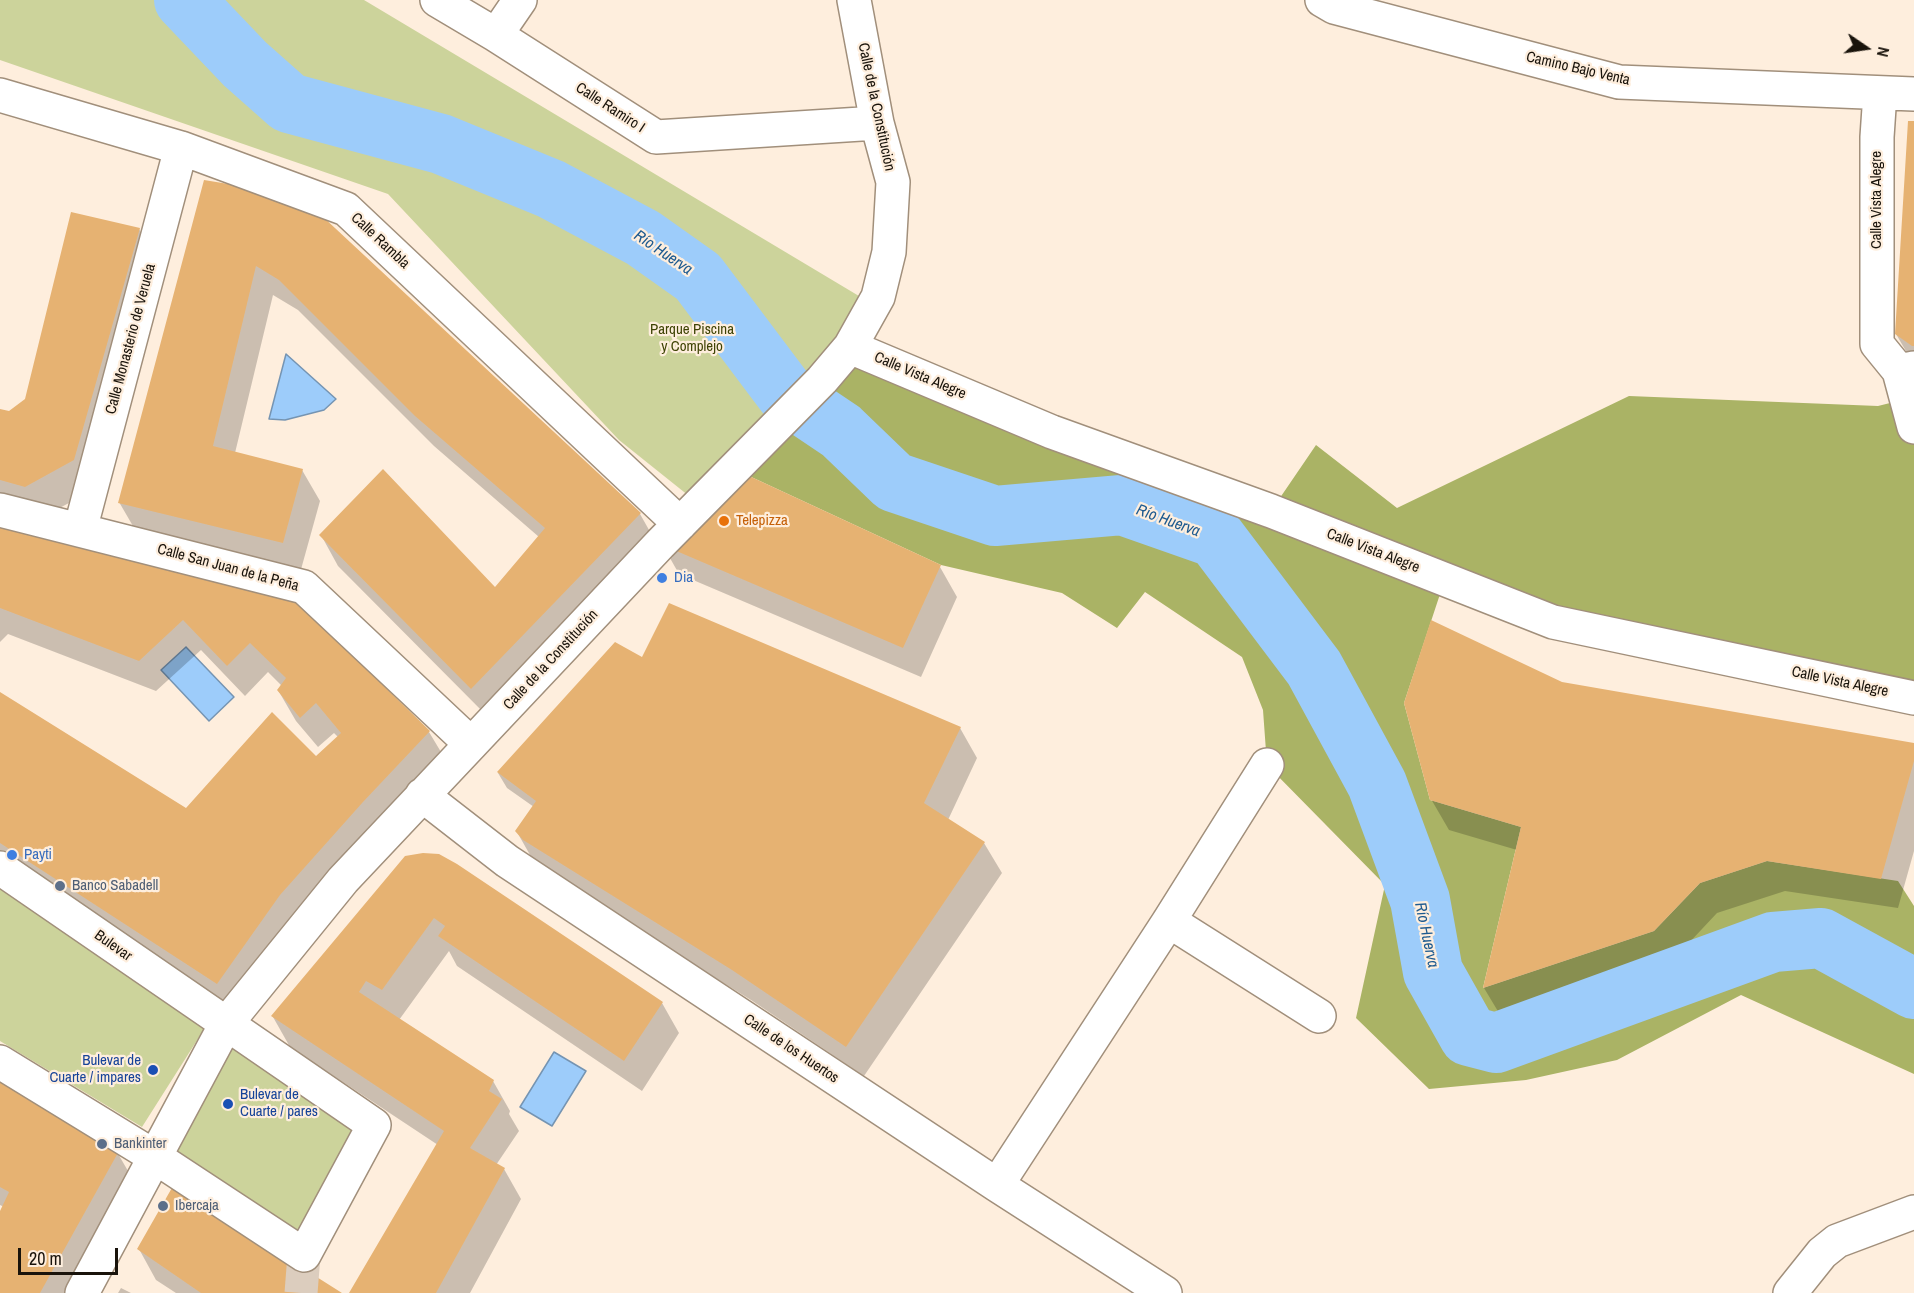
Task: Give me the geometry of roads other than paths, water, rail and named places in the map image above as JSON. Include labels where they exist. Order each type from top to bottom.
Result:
[{"type":"street","name":"Calle Ramiro I","points":[[437,0],[656,137],[877,123]]},
{"type":"street","points":[[496,35],[520,0]]},
{"type":"street","name":"Calle de la Constitución","points":[[82,1293],[225,1024],[343,880],[680,524],[822,380],[850,347],[878,297],[889,252],[892,182],[877,123],[854,0]]},
{"type":"street","name":"Camino Bajo Venta","points":[[1332,2],[1619,82],[1914,94]]},
{"type":"street","name":"Calle Vista Alegre","points":[[1880,93],[1877,137],[1877,344],[1906,370],[1914,427]]},
{"type":"street","name":"Calle Rambla","points":[[0,95],[181,148],[346,209],[680,524]]},
{"type":"street","name":"Calle Monasterio de Veruela","points":[[80,530],[181,148]]},
{"type":"street","name":"Calle Vista Alegre","points":[[850,347],[1052,432],[1271,511],[1552,622],[1914,698]]},
{"type":"street","name":"Calle San Juan de la Peña","points":[[0,510],[304,587],[471,744]]},
{"type":"street","points":[[997,1185],[1169,921],[1267,765]]},
{"type":"street","name":"Calle de los Huertos","points":[[422,795],[507,861],[997,1185],[1165,1293]]},
{"type":"street","name":"Bulevar","points":[[0,868],[374,1125],[304,1255],[154,1157]]},
{"type":"street","points":[[1169,921],[1319,1016]]},
{"type":"street","points":[[0,1062],[154,1157]]},
{"type":"street","points":[[1790,1293],[1822,1253],[1837,1241],[1914,1212]]},
{"type":"water","points":[[286,354],[336,399],[324,410],[285,420],[269,419]]},
{"type":"water","points":[[186,647],[234,697],[209,721],[161,670]]},
{"type":"water","points":[[554,1052],[586,1071],[552,1126],[520,1107]]},
{"type":"waterway","name":"Río Huerva","points":[[184,0],[245,64],[289,103],[441,144],[551,189],[643,238],[698,277],[786,394],[841,431],[894,482],[995,516],[1122,505],[1216,538],[1314,668],[1377,784],[1420,900],[1433,972],[1469,1036],[1496,1043],[1773,942],[1821,938],[1914,989]]},
{"type":"tunnel","points":[[301,1293],[304,1255]]},
{"type":"place","name":"Telepizza","points":[[724,521]]},
{"type":"place","name":"Dia","points":[[662,578]]},
{"type":"place","name":"Payti","points":[[12,855]]},
{"type":"place","name":"Banco Sabadell","points":[[60,886]]},
{"type":"place","name":"Bulevar de Cuarte / impares","points":[[153,1070]]},
{"type":"place","name":"Bulevar de Cuarte / pares","points":[[228,1104]]},
{"type":"place","name":"Bankinter","points":[[102,1144]]},
{"type":"place","name":"Ibercaja","points":[[163,1206]]},
{"type":"park label","name":"Parque Piscina y Complejo","points":[[692,338]]}]
